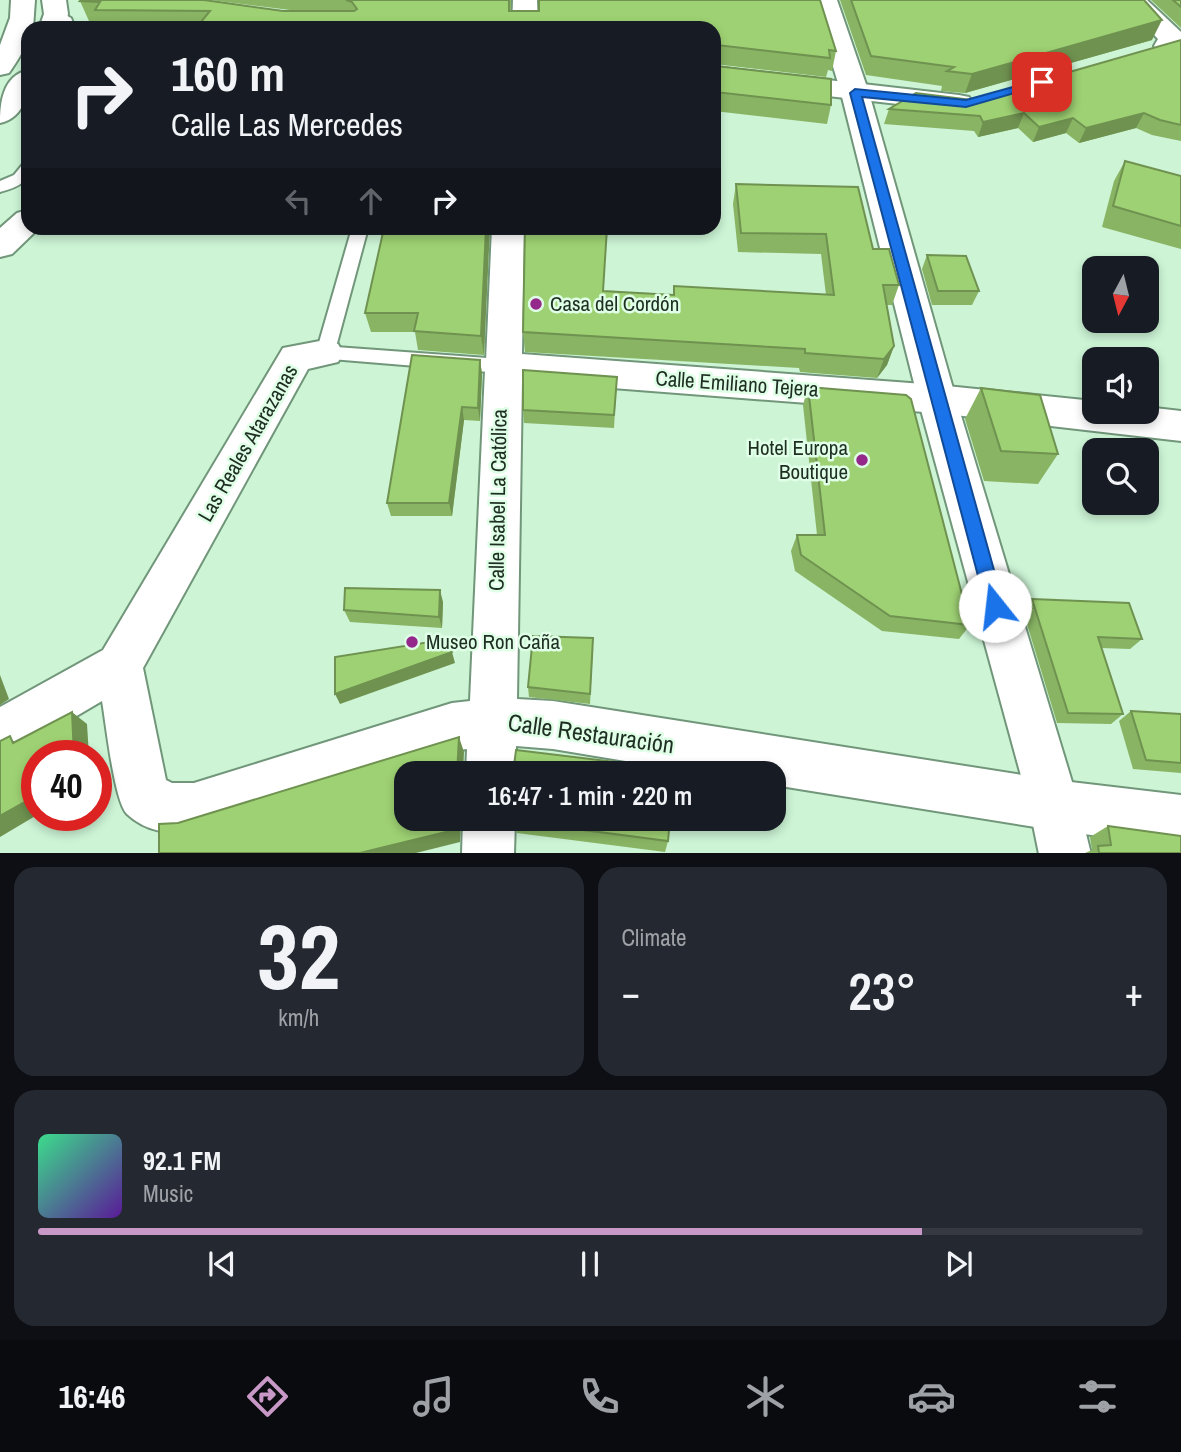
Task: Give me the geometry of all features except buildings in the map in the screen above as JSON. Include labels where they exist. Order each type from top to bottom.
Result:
[{"type":"street","points":[[22,21],[23,0]]},
{"type":"street","points":[[524,21],[525,0]]},
{"type":"street","points":[[825,0],[855,93],[937,399],[1054,805],[1065,853]]},
{"type":"street","points":[[1133,0],[1172,38],[1176,50],[1140,53]]},
{"type":"street","points":[[0,67],[13,48],[21,28]]},
{"type":"street","points":[[721,76],[966,104],[980,100]]},
{"type":"street","points":[[0,115],[21,87]]},
{"type":"street","points":[[0,246],[21,226]]},
{"type":"street","name":"Calle Isabel La Católica","points":[[491,761],[501,366],[508,235]]},
{"type":"street","name":"Las Reales Atarazanas","points":[[119,666],[296,358],[325,353]]},
{"type":"street","name":"Calle Emiliano Tejera","points":[[501,366],[937,399],[1181,426]]},
{"type":"street","points":[[0,734],[119,666]]},
{"type":"street","name":"Calle Restauración","points":[[119,666],[144,795],[166,808],[194,808],[452,727],[493,721],[553,725],[1054,805],[1181,821]]},
{"type":"street","points":[[488,853],[489,831]]},
{"type":"lane","points":[[0,187],[21,176]]},
{"type":"lane","name":"Las Reales Atarazanas","points":[[325,353],[358,235]]},
{"type":"lane","points":[[325,353],[501,366]]},
{"type":"place","name":"Casa del Cordón","points":[[536,304]]},
{"type":"place","name":"Hotel Europa Boutique","points":[[862,460]]},
{"type":"place","name":"Museo Ron Caña","points":[[412,642]]},
{"type":"route","points":[[995,606],[855,93],[966,104],[1042,82]]}]
